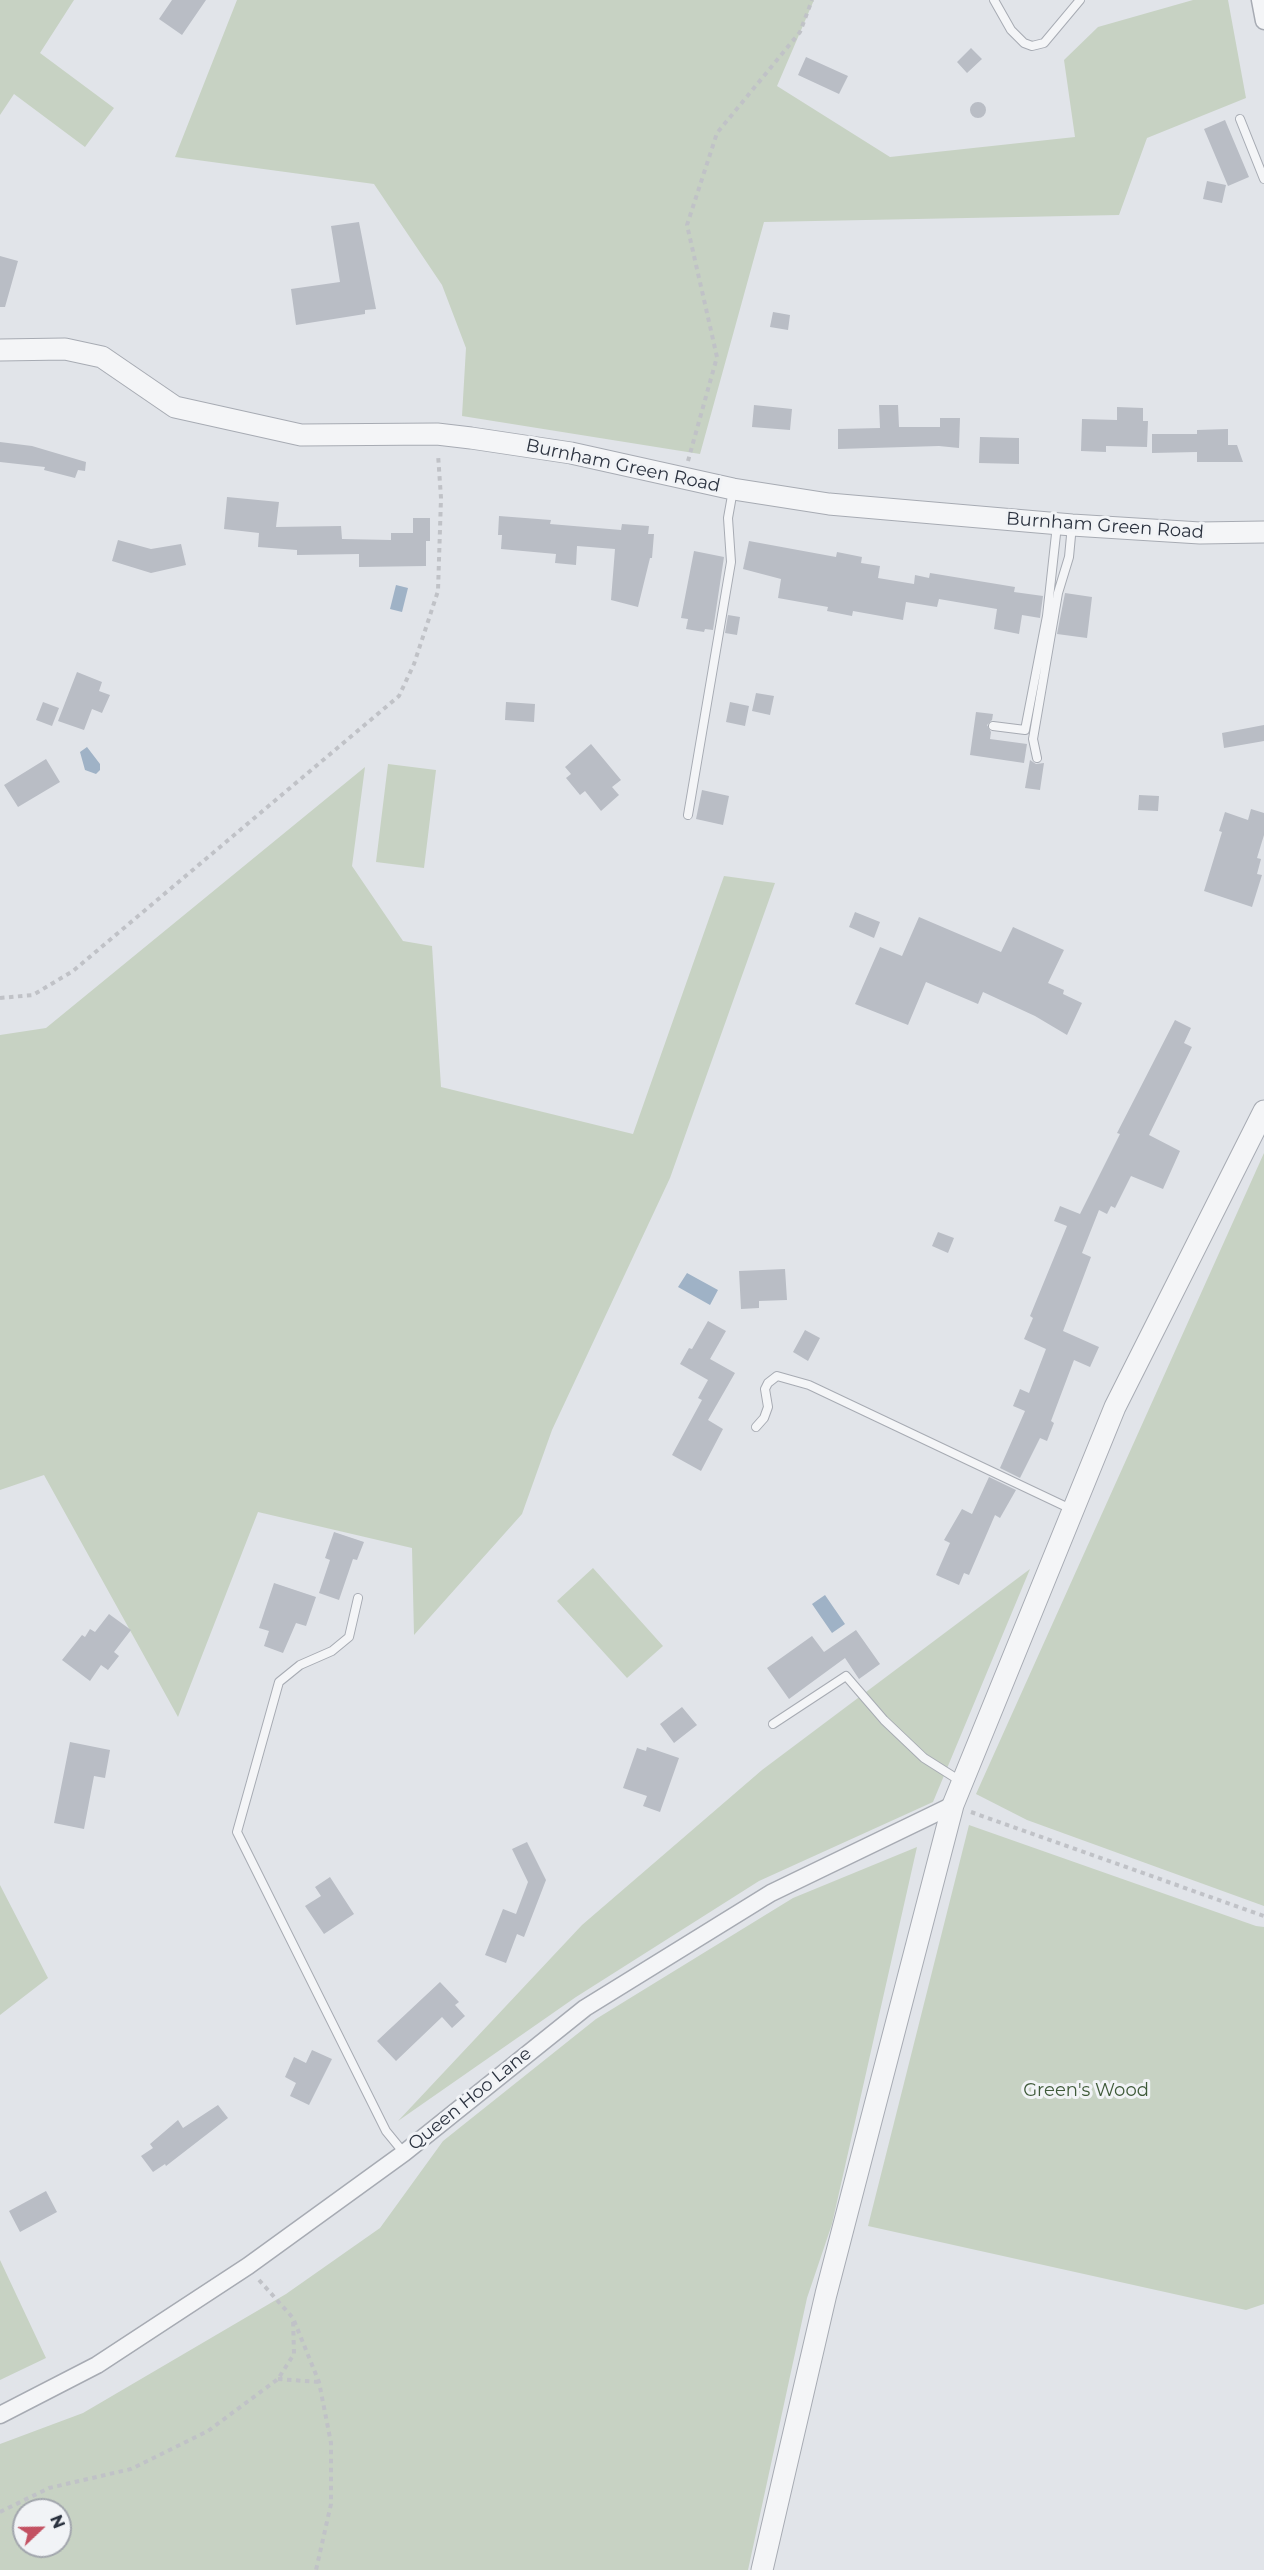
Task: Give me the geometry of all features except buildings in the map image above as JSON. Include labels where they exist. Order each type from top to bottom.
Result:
[{"type":"street","points":[[1260,0],[1264,21]]},
{"type":"street","name":"Burnham Green Road","points":[[0,350],[65,349],[102,357],[175,407],[301,435],[437,434],[571,453],[684,476],[733,489],[829,504],[1200,533],[1264,532]]},
{"type":"street","points":[[762,2570],[826,2294],[953,1805],[1115,1407],[1264,1111]]},
{"type":"street","name":"Queen Hoo Lane","points":[[0,2415],[97,2366],[248,2266],[404,2153],[585,2008],[771,1893],[953,1805]]},
{"type":"lane","points":[[994,0],[1011,30],[1024,43],[1032,46],[1044,43],[1080,0]]},
{"type":"lane","points":[[1240,119],[1264,179]]},
{"type":"lane","points":[[688,815],[731,562],[728,518],[733,489]]},
{"type":"lane","points":[[993,726],[1025,730],[1065,524]]},
{"type":"lane","points":[[1037,758],[1033,739],[1058,592],[1069,557],[1065,524]]},
{"type":"lane","points":[[756,1427],[764,1418],[768,1407],[765,1389],[768,1383],[777,1376],[809,1385],[1073,1510]]},
{"type":"lane","points":[[358,1599],[349,1636],[332,1651],[300,1665],[279,1682],[237,1832],[386,2131],[404,2153]]},
{"type":"lane","points":[[773,1724],[846,1676],[884,1720],[924,1758],[962,1782]]},
{"type":"path","points":[[684,476],[717,357],[687,225],[717,133],[800,32],[812,0]]},
{"type":"path","points":[[0,998],[33,995],[73,971],[399,696],[414,664],[438,591],[441,498],[437,434]]},
{"type":"path","points":[[953,1805],[1264,1916]]},
{"type":"path","points":[[248,2266],[293,2318],[319,2382],[331,2443],[331,2504],[315,2570]]},
{"type":"path","points":[[0,2512],[49,2488],[131,2469],[208,2431],[278,2379],[294,2354],[293,2318]]},
{"type":"path","points":[[278,2379],[319,2382]]},
{"type":"green space","points":[[0,0],[74,0],[40,53],[114,108],[85,147],[14,94],[0,115]]},
{"type":"green space","points":[[237,0],[814,0],[777,86],[890,157],[1075,137],[1064,60],[1098,27],[1193,0],[1228,0],[1246,98],[1147,138],[1119,215],[764,222],[700,454],[462,416],[466,348],[442,285],[374,184],[175,157]]},
{"type":"green space","points":[[388,764],[436,770],[424,868],[376,862]]},
{"type":"green space","points":[[365,767],[352,866],[403,941],[432,946],[441,1087],[633,1134],[724,876],[775,883],[670,1178],[552,1430],[522,1514],[414,1635],[412,1548],[258,1512],[178,1717],[44,1475],[0,1490],[0,1035],[46,1028]]},
{"type":"green space","points":[[1264,1153],[1264,1906],[1027,1820],[976,1794]]},
{"type":"green space","points":[[593,1568],[663,1646],[627,1678],[557,1601]]},
{"type":"green space","points":[[1030,1569],[933,1802],[759,1881],[576,1997],[398,2121],[582,1925],[762,1770]]},
{"type":"green space","name":"Green's Wood","points":[[969,1825],[1264,1927],[1264,2304],[1246,2310],[868,2226]]},
{"type":"green space","points":[[917,1847],[832,2224],[807,2298],[748,2570],[0,2570],[0,2444],[83,2413],[286,2294],[380,2228],[443,2141],[596,2019],[793,1898]]},
{"type":"green space","points":[[0,1885],[48,1978],[0,2015]]},
{"type":"green space","points":[[0,2260],[46,2358],[0,2380]]},
{"type":"water","points":[[396,585],[408,588],[402,612],[390,609]]},
{"type":"water","points":[[87,747],[100,764],[100,770],[96,774],[85,770],[80,752]]},
{"type":"water","points":[[687,1273],[718,1290],[710,1305],[678,1287]]},
{"type":"water","points":[[825,1595],[845,1624],[832,1633],[812,1604]]}]
